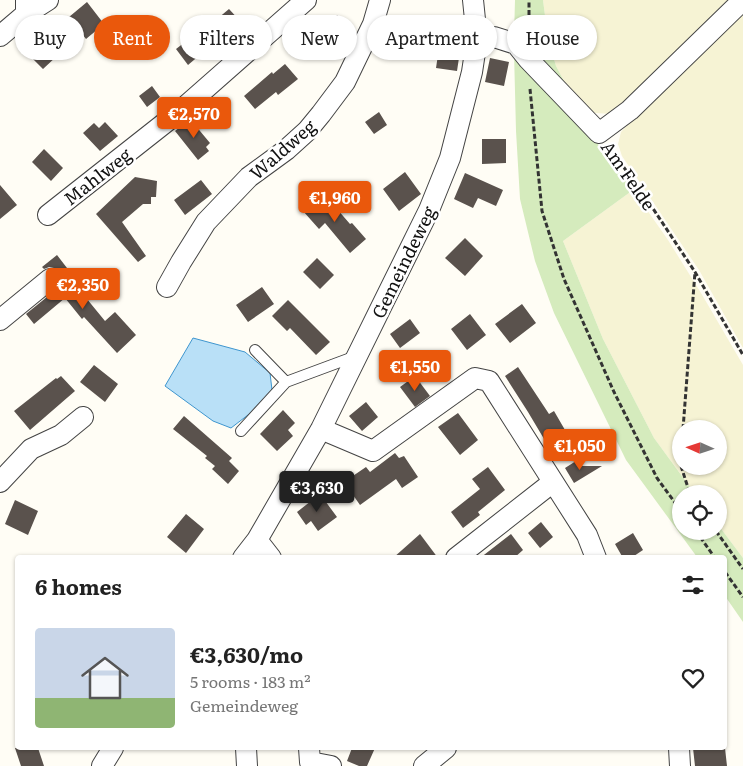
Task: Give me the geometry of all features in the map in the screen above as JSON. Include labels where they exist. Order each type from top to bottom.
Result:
[{"type":"street","points":[[0,36],[26,7],[48,0]]},
{"type":"street","name":"Mahlweg","points":[[48,214],[180,111],[306,0]]},
{"type":"street","name":"Waldweg","points":[[167,286],[206,222],[249,177],[286,150],[307,130],[345,82],[373,24],[380,0]]},
{"type":"street","name":"Gemeindeweg","points":[[473,0],[475,15]]},
{"type":"street","points":[[599,133],[630,110],[743,0]]},
{"type":"street","name":"Gemeindeweg","points":[[245,555],[257,540],[321,429],[429,210],[450,158],[474,60]]},
{"type":"street","name":"Am Felde","points":[[529,60],[599,133]]},
{"type":"street","points":[[0,320],[50,279]]},
{"type":"street","points":[[321,429],[373,451],[475,378],[489,381],[587,535],[595,555]]},
{"type":"street","points":[[0,482],[31,449],[61,435],[83,417]]},
{"type":"street","points":[[460,555],[553,482]]},
{"type":"street","points":[[257,540],[269,555]]},
{"type":"street","points":[[102,766],[112,750]]},
{"type":"street","points":[[246,750],[247,766]]},
{"type":"street","points":[[424,766],[444,750]]},
{"type":"street","points":[[679,750],[680,766]]},
{"type":"street","points":[[310,758],[331,766]]},
{"type":"lane","points":[[255,350],[286,382]]},
{"type":"lane","points":[[241,431],[286,382],[357,356]]},
{"type":"path","points":[[529,15],[530,0]]},
{"type":"path","points":[[528,60],[542,211],[564,279],[614,392],[657,478],[672,499]]},
{"type":"path","name":"Am Felde","points":[[599,133],[648,201],[694,272],[743,355]]},
{"type":"path","points":[[684,420],[694,272]]},
{"type":"path","points":[[702,540],[713,555]]},
{"type":"path","points":[[723,540],[743,568]]},
{"type":"path","points":[[727,575],[743,597]]},
{"type":"shaded area","points":[[543,0],[733,0],[613,114],[595,113],[575,102],[554,60],[597,60],[597,15],[545,15]]},
{"type":"shaded area","points":[[743,11],[743,348],[699,270],[622,156],[618,144],[621,132],[634,118]]},
{"type":"shaded area","points":[[633,190],[668,240],[743,365],[743,558],[727,537],[727,485],[688,485],[681,475],[728,475],[728,420],[672,420],[672,463],[654,438],[603,339],[563,241]]},
{"type":"green space","points":[[515,0],[543,0],[545,15],[515,15]]},
{"type":"green space","points":[[514,60],[522,60],[578,118],[633,190],[563,241],[603,339],[654,438],[672,463],[672,475],[681,475],[688,485],[672,485],[672,523],[626,460],[554,313],[535,261],[520,199]]},
{"type":"green space","points":[[536,60],[554,60],[575,102]]},
{"type":"green space","points":[[727,537],[743,558],[743,622],[727,599],[727,555],[696,555],[685,540],[727,540]]},
{"type":"water","points":[[193,338],[245,352],[270,373],[272,390],[257,408],[231,428],[213,421],[165,386]]},
{"type":"building","points":[[87,2],[97,15],[94,15],[94,32],[86,39],[84,36],[84,15],[71,15]]},
{"type":"building","points":[[229,9],[235,15],[222,15]]},
{"type":"building","points":[[180,46],[180,54],[176,49]]},
{"type":"building","points":[[34,60],[53,60],[43,69]]},
{"type":"building","points":[[184,60],[194,60],[188,65]]},
{"type":"building","points":[[437,60],[459,60],[457,71],[436,68]]},
{"type":"building","points":[[490,60],[509,62],[504,86],[485,82]]},
{"type":"building","points":[[285,64],[298,79],[278,95],[276,92],[255,109],[244,96],[272,72],[273,74]]},
{"type":"building","points":[[152,86],[160,97],[147,107],[139,96]]},
{"type":"building","points":[[379,112],[387,125],[374,134],[365,122]]},
{"type":"building","points":[[190,119],[210,143],[206,147],[209,151],[198,160],[175,131]]},
{"type":"building","points":[[105,122],[118,136],[100,151],[83,133],[94,123],[99,128]]},
{"type":"building","points":[[482,139],[506,139],[506,163],[482,164]]},
{"type":"building","points":[[44,149],[63,168],[51,181],[32,162]]},
{"type":"building","points":[[405,172],[421,194],[399,211],[383,189]]},
{"type":"building","points":[[465,173],[503,190],[496,206],[478,198],[473,208],[454,199]]},
{"type":"building","points":[[135,177],[157,181],[156,197],[151,197],[151,204],[143,204],[122,222],[146,256],[138,262],[96,214]]},
{"type":"building","points":[[201,180],[212,194],[185,215],[174,200]]},
{"type":"building","points":[[0,185],[17,205],[0,219]]},
{"type":"building","points":[[324,194],[366,239],[350,253],[325,223],[319,229],[303,211]]},
{"type":"building","points":[[465,238],[483,256],[465,276],[445,258]]},
{"type":"building","points":[[57,255],[67,268],[64,271],[105,321],[115,312],[136,335],[117,353],[84,317],[82,319],[65,298],[34,324],[26,314],[61,284],[62,278],[59,271],[54,268],[44,269],[42,267]]},
{"type":"building","points":[[317,258],[334,275],[320,289],[303,272]]},
{"type":"building","points":[[262,287],[274,304],[248,322],[236,305]]},
{"type":"building","points":[[288,300],[330,342],[316,355],[290,328],[287,331],[272,316]]},
{"type":"building","points":[[522,304],[536,323],[510,343],[495,324]]},
{"type":"building","points":[[470,314],[486,335],[467,350],[451,329]]},
{"type":"building","points":[[410,319],[420,333],[400,348],[390,334]]},
{"type":"building","points":[[94,365],[118,384],[105,402],[80,382]]},
{"type":"building","points":[[518,367],[549,414],[554,411],[565,430],[557,435],[561,441],[550,449],[505,376]]},
{"type":"building","points":[[61,376],[75,391],[30,430],[14,411]]},
{"type":"building","points":[[415,376],[430,396],[415,407],[400,387]]},
{"type":"building","points":[[366,402],[378,417],[362,431],[349,416]]},
{"type":"building","points":[[283,410],[295,423],[288,430],[293,436],[277,451],[260,434]]},
{"type":"building","points":[[458,413],[478,440],[460,455],[438,427]]},
{"type":"building","points":[[184,416],[232,458],[229,461],[239,471],[228,484],[212,469],[215,466],[205,458],[207,456],[173,429]]},
{"type":"building","points":[[395,453],[399,458],[404,456],[418,477],[402,488],[396,479],[360,505],[344,482],[366,467],[370,472]]},
{"type":"building","points":[[576,461],[580,466],[602,466],[574,483],[565,468]]},
{"type":"building","points":[[488,467],[505,490],[478,512],[480,515],[463,528],[451,512],[480,489],[472,479]]},
{"type":"building","points":[[320,494],[337,517],[318,531],[311,521],[306,525],[297,512]]},
{"type":"building","points":[[15,500],[38,511],[28,535],[5,524]]},
{"type":"building","points":[[186,514],[204,529],[186,553],[167,537]]},
{"type":"building","points":[[541,522],[553,537],[540,548],[528,533]]},
{"type":"building","points":[[633,533],[643,550],[636,555],[621,555],[615,544]]},
{"type":"building","points":[[420,534],[436,555],[396,555]]},
{"type":"building","points":[[511,534],[523,550],[517,555],[484,555]]},
{"type":"building","points":[[16,750],[39,750],[44,766],[21,766]]},
{"type":"building","points":[[351,750],[374,750],[367,766],[359,766],[347,761]]},
{"type":"building","points":[[693,750],[725,750],[727,766],[695,766]]}]
